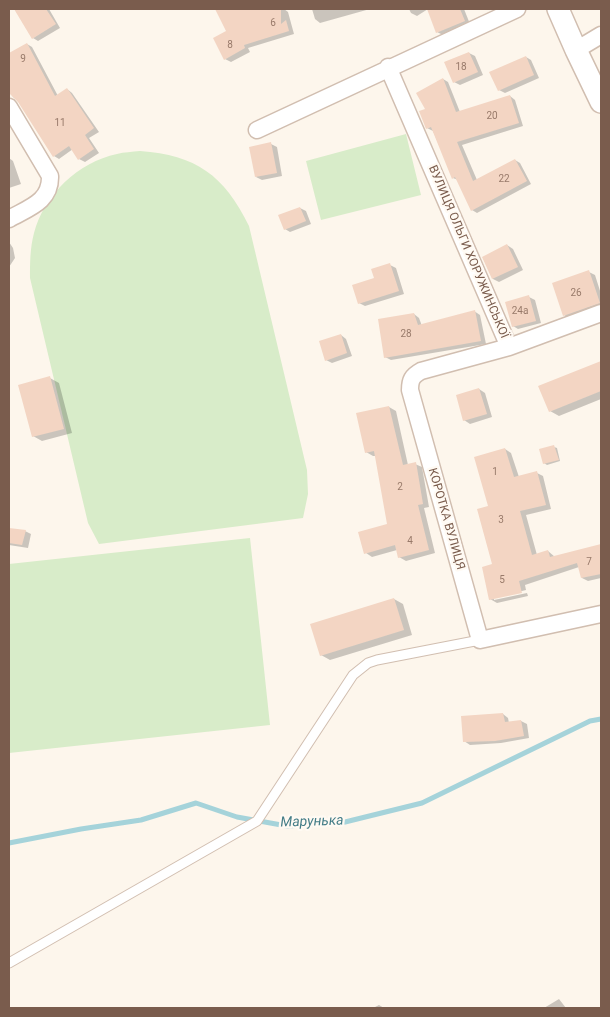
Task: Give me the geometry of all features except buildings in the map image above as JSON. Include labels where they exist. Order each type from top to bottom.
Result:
[{"type":"street","points":[[257,130],[388,67],[517,9]]},
{"type":"street","points":[[558,9],[601,102]]},
{"type":"street","points":[[576,50],[601,35]]},
{"type":"street","name":"ВУЛИЦЯ ОЛЬГИ ХОРУЖИНСЬКОЇ","points":[[388,67],[510,347],[601,314]]},
{"type":"street","points":[[9,107],[50,176],[48,191],[42,200],[9,219]]},
{"type":"street","name":"КОРОТКА ВУЛИЦЯ","points":[[480,640],[410,390],[410,382],[414,375],[421,371],[510,347]]},
{"type":"street","points":[[480,640],[601,614]]},
{"type":"lane","points":[[9,963],[257,821],[353,675],[360,668],[377,660],[480,640]]},
{"type":"green space","points":[[406,134],[421,195],[321,220],[306,161]]},
{"type":"green space","points":[[140,151],[177,157],[193,163],[206,171],[229,193],[249,226],[307,470],[308,494],[303,518],[99,544],[88,523],[30,278],[32,244],[39,219],[46,206],[54,193],[76,172],[103,158],[120,153]]},
{"type":"green space","points":[[250,538],[270,725],[9,753],[9,564]]},
{"type":"waterway","name":"Марунька","points":[[9,843],[141,820],[196,803],[237,817],[287,826],[341,823],[422,803],[590,721],[601,719]]}]
